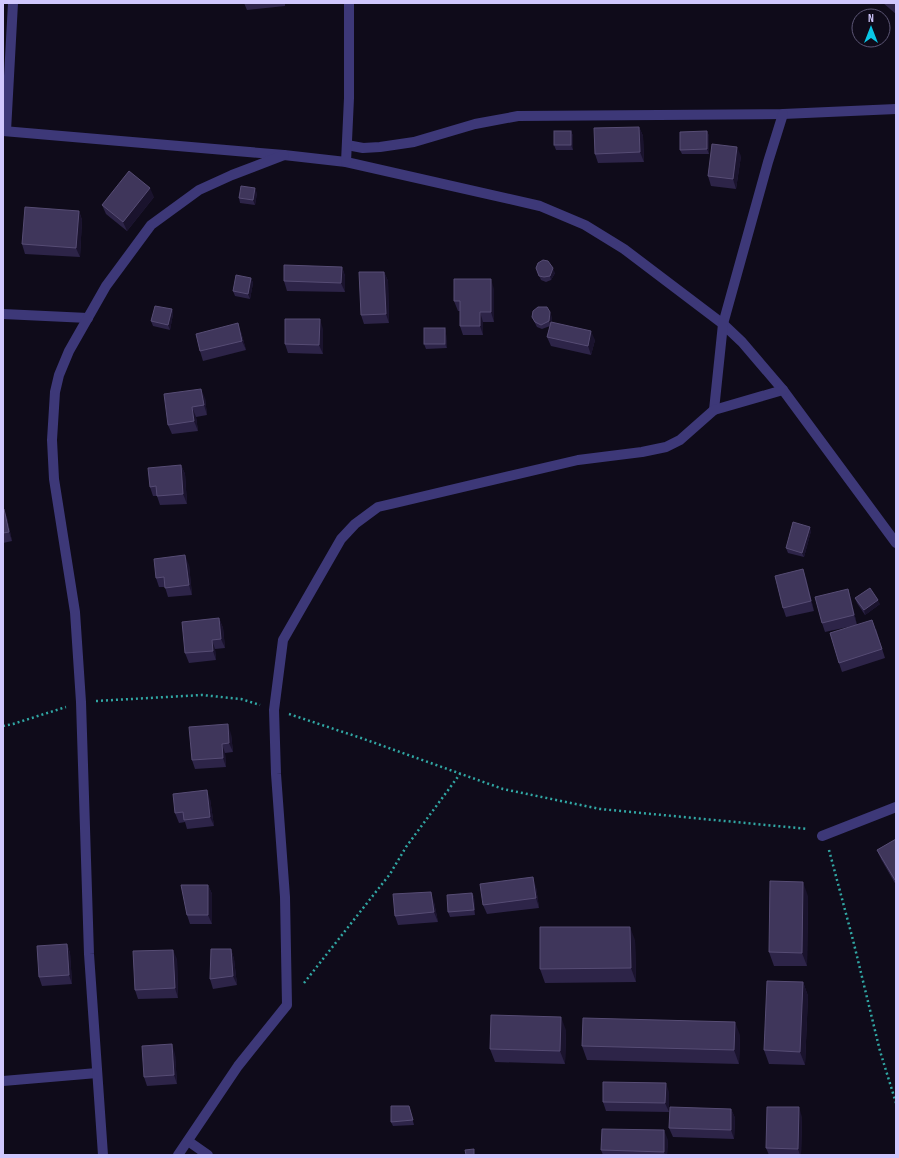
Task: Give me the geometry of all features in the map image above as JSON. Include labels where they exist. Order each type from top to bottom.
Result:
[{"type":"street","points":[[13,3],[5,131],[284,155],[346,162],[540,206],[585,225],[624,249],[723,324],[742,342],[783,390],[896,543]]},
{"type":"street","points":[[346,162],[349,98],[349,3]]},
{"type":"street","points":[[347,145],[363,148],[414,142],[475,124],[518,116],[783,114],[896,109]]},
{"type":"street","points":[[714,410],[723,324],[768,162],[783,114]]},
{"type":"street","points":[[103,1155],[89,954],[81,702],[75,612],[54,479],[52,440],[55,392],[59,375],[69,352],[106,286],[151,225],[199,190],[232,175],[284,155]]},
{"type":"street","points":[[3,314],[88,318]]},
{"type":"street","points":[[178,1155],[238,1066],[287,1005],[285,897],[276,774],[274,710],[283,640],[341,539],[355,524],[378,507],[578,460],[642,452],[666,446],[680,440],[714,410],[783,390]]},
{"type":"street","points":[[822,836],[896,807]]},
{"type":"street","points":[[3,1082],[97,1073]]},
{"type":"street","points":[[188,1141],[208,1155]]},
{"type":"path","points":[[3,726],[81,702],[202,695],[242,699],[362,738],[503,789],[600,808],[805,828],[816,832],[822,836],[828,848],[853,940],[880,1051],[896,1103]]},
{"type":"path","points":[[287,1005],[332,945],[390,874],[406,847],[460,774]]},
{"type":"building","points":[[639,127],[640,152],[595,154],[594,128]]},
{"type":"building","points":[[554,131],[571,131],[571,145],[554,145]]},
{"type":"building","points":[[707,131],[707,149],[680,150],[680,132]]},
{"type":"building","points":[[712,144],[737,147],[733,179],[708,176]]},
{"type":"building","points":[[129,171],[150,188],[123,222],[102,205]]},
{"type":"building","points":[[241,186],[255,188],[253,200],[239,198]]},
{"type":"building","points":[[25,207],[79,211],[76,248],[22,244]]},
{"type":"building","points":[[543,260],[548,261],[553,268],[550,276],[539,276],[536,268],[538,263]]},
{"type":"building","points":[[284,265],[342,267],[341,283],[284,281]]},
{"type":"building","points":[[359,272],[384,272],[386,314],[361,315]]},
{"type":"building","points":[[236,275],[251,278],[248,294],[233,291]]},
{"type":"building","points":[[454,279],[491,279],[491,312],[480,312],[480,326],[460,326],[460,301],[454,301]]},
{"type":"building","points":[[155,306],[172,309],[168,325],[151,321]]},
{"type":"building","points":[[538,307],[547,307],[550,312],[549,321],[541,325],[535,322],[532,317],[533,311]]},
{"type":"building","points":[[285,319],[320,319],[319,345],[285,344]]},
{"type":"building","points":[[551,322],[591,331],[588,346],[547,337]]},
{"type":"building","points":[[238,323],[242,341],[200,351],[196,334]]},
{"type":"building","points":[[424,328],[445,328],[445,344],[424,344]]},
{"type":"building","points":[[201,389],[204,405],[192,407],[194,421],[168,425],[164,394]]},
{"type":"building","points":[[181,465],[183,494],[157,496],[156,486],[150,487],[148,468]]},
{"type":"building","points":[[3,509],[9,532],[3,533]]},
{"type":"building","points":[[793,522],[810,527],[802,553],[786,548]]},
{"type":"building","points":[[185,555],[189,585],[165,588],[164,577],[156,578],[154,559]]},
{"type":"building","points":[[803,569],[811,601],[783,608],[775,576]]},
{"type":"building","points":[[870,588],[878,600],[864,610],[855,598]]},
{"type":"building","points":[[848,589],[854,615],[822,623],[815,597]]},
{"type":"building","points":[[219,618],[221,639],[212,640],[213,651],[185,653],[182,622]]},
{"type":"building","points":[[872,620],[882,649],[839,663],[830,633]]},
{"type":"building","points":[[228,724],[229,743],[222,744],[223,758],[192,760],[189,727]]},
{"type":"building","points":[[207,790],[210,817],[184,820],[183,812],[175,813],[173,794]]},
{"type":"building","points":[[896,839],[896,880],[895,880],[877,850]]},
{"type":"building","points":[[533,877],[536,898],[483,905],[480,884]]},
{"type":"building","points":[[770,881],[803,882],[802,953],[769,952]]},
{"type":"building","points":[[181,885],[208,885],[208,915],[187,915]]},
{"type":"building","points":[[431,892],[434,912],[395,916],[393,894]]},
{"type":"building","points":[[472,893],[474,910],[448,912],[447,895]]},
{"type":"building","points":[[540,927],[630,927],[631,968],[540,969]]},
{"type":"building","points":[[67,944],[69,975],[39,977],[37,946]]},
{"type":"building","points":[[211,949],[231,949],[233,976],[210,979]]},
{"type":"building","points":[[173,950],[175,988],[135,990],[133,951]]},
{"type":"building","points":[[767,981],[803,982],[800,1052],[764,1050]]},
{"type":"building","points":[[491,1015],[561,1017],[560,1051],[490,1049]]},
{"type":"building","points":[[583,1018],[735,1022],[734,1050],[582,1046]]},
{"type":"building","points":[[172,1044],[174,1075],[144,1077],[142,1046]]},
{"type":"building","points":[[603,1082],[666,1083],[665,1103],[603,1102]]},
{"type":"building","points":[[391,1106],[409,1106],[413,1120],[391,1122]]},
{"type":"building","points":[[670,1107],[731,1109],[731,1130],[669,1128]]},
{"type":"building","points":[[767,1107],[799,1107],[798,1149],[766,1148]]},
{"type":"building","points":[[602,1129],[664,1130],[664,1152],[601,1150]]},
{"type":"building","points":[[474,1149],[474,1155],[466,1155],[465,1150]]}]
